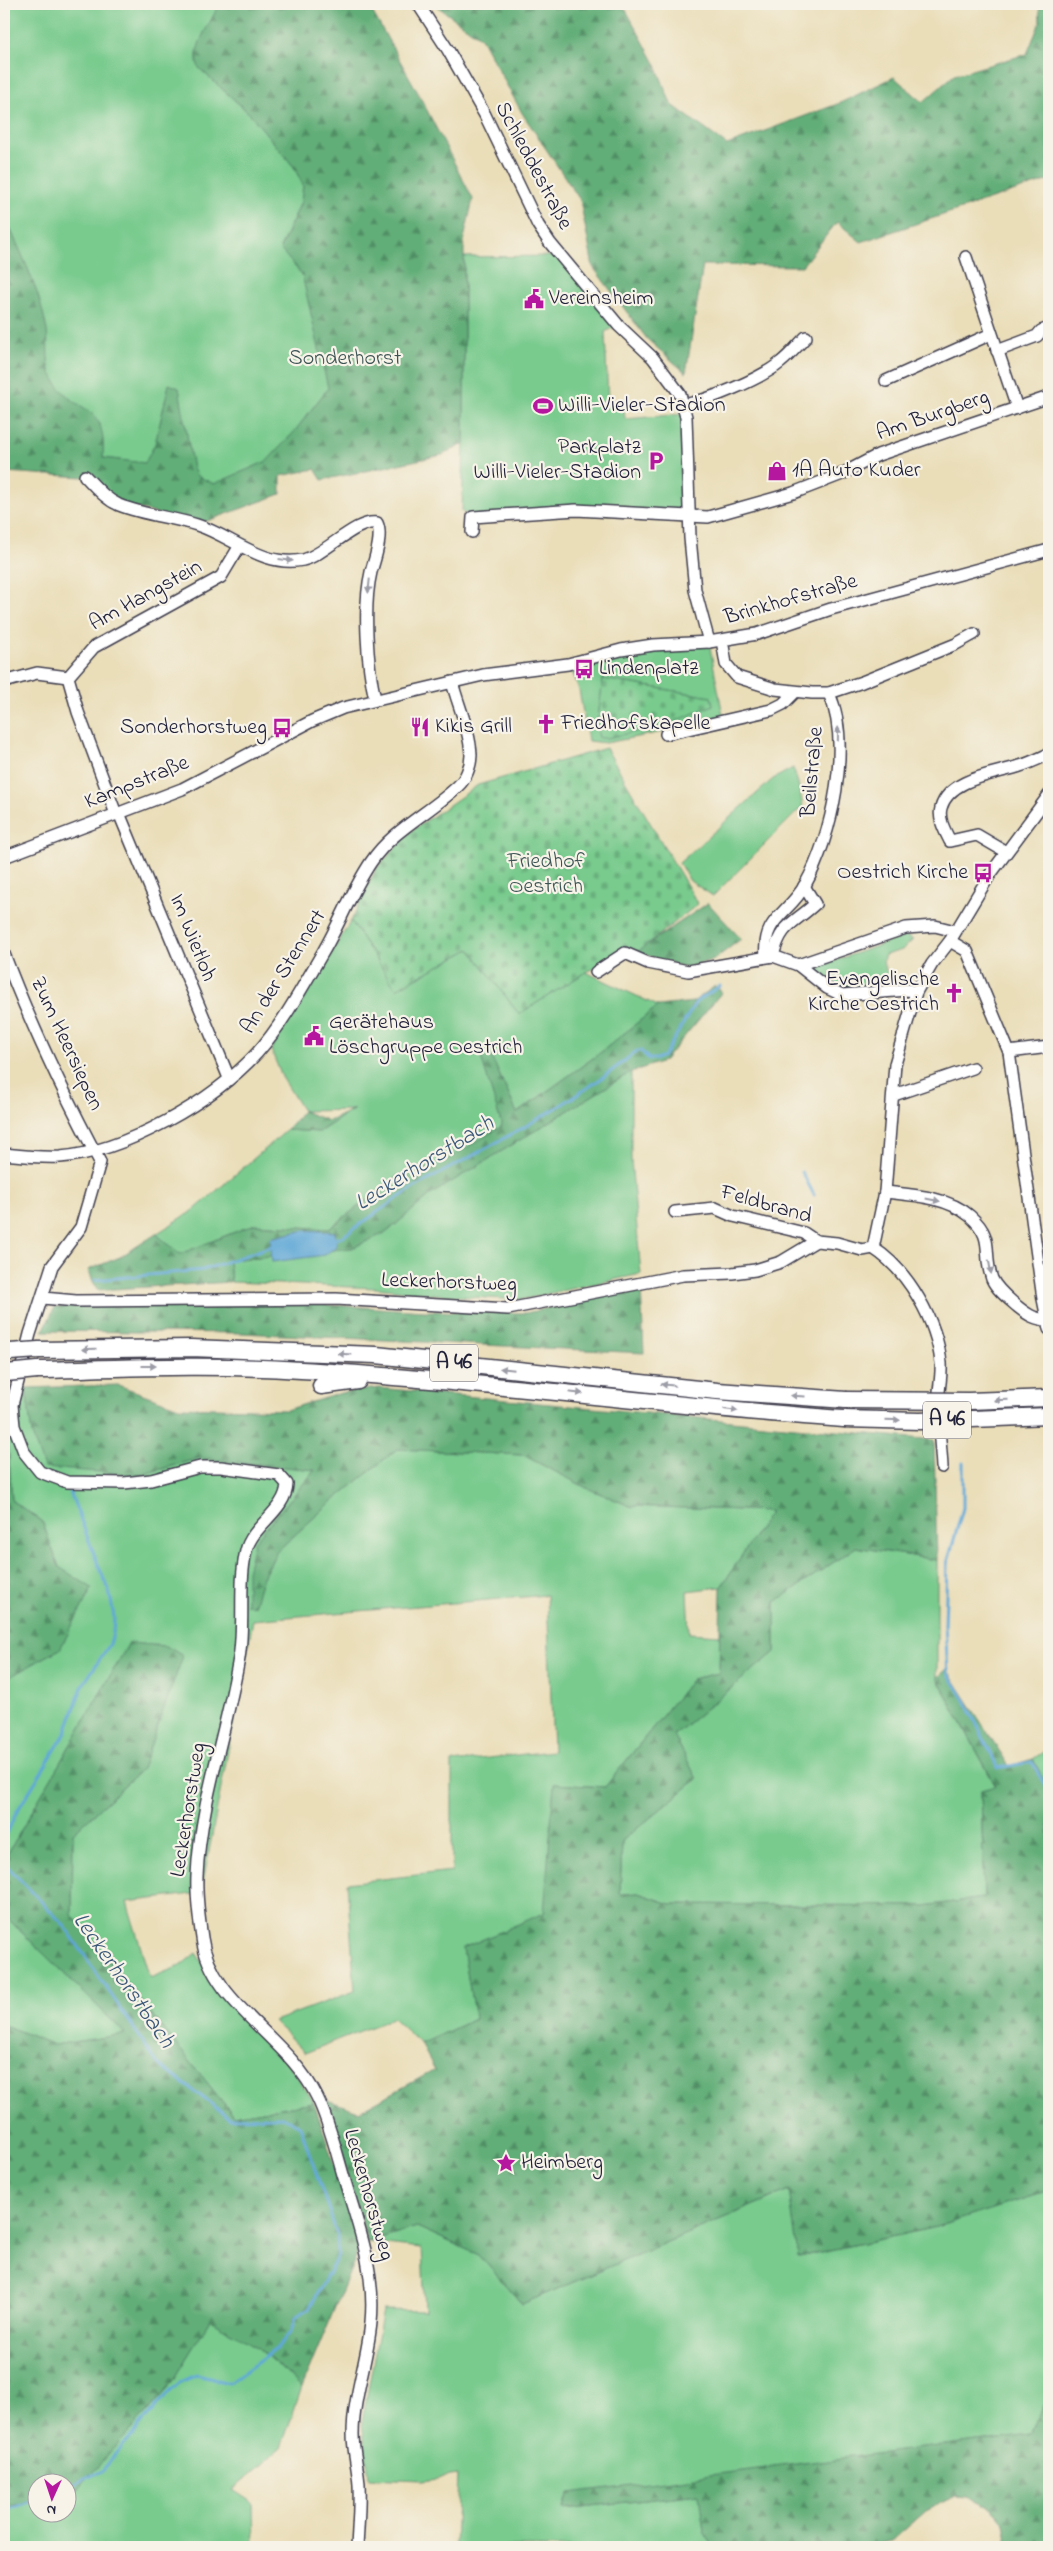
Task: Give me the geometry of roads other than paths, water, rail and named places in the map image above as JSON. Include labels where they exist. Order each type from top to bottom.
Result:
[{"type":"highway","name":"A 46","points":[[7,1352],[190,1348],[376,1356],[717,1391],[846,1400],[969,1401],[1049,1398]]},
{"type":"highway","name":"A 46","points":[[5,1373],[37,1370],[196,1366],[300,1370],[423,1379],[751,1413],[844,1419],[920,1421],[1049,1416]]},
{"type":"highway","points":[[83,1369],[134,1378]]},
{"type":"highway","points":[[320,1386],[355,1382],[423,1379]]},
{"type":"street","name":"Schleddestraße","points":[[418,4],[448,50],[485,115],[538,225],[550,243],[619,326],[665,371],[674,384],[684,405],[689,517],[695,590],[709,642]]},
{"type":"street","points":[[966,257],[1017,408]]},
{"type":"street","points":[[997,351],[1038,336],[1041,331],[1049,328]]},
{"type":"street","points":[[886,381],[991,334]]},
{"type":"street","points":[[684,405],[699,402],[754,378],[780,363],[806,337]]},
{"type":"street","name":"Am Burgberg","points":[[472,532],[473,516],[502,514],[576,510],[644,512],[708,517],[793,494],[842,474],[878,455],[1049,397]]},
{"type":"street","points":[[85,476],[103,494],[118,504],[199,525],[259,555],[298,561],[314,555],[361,526],[372,522],[376,523],[379,528],[378,539],[368,586],[369,667],[374,699]]},
{"type":"street","name":"Am Hangstein","points":[[68,677],[94,647],[221,577],[240,547]]},
{"type":"street","name":"Brinkhofstraße","points":[[452,682],[568,664],[621,650],[653,645],[709,642],[757,634],[831,609],[1049,550]]},
{"type":"street","points":[[829,693],[904,666],[956,644],[974,634]]},
{"type":"street","name":"Beilstraße","points":[[722,640],[726,664],[737,677],[795,692],[829,693],[836,707],[838,726],[837,777],[826,838],[804,886],[769,928],[766,939],[766,957]]},
{"type":"street","points":[[4,682],[37,673],[68,677],[78,712],[117,813]]},
{"type":"street","name":"Kampstraße","points":[[4,857],[182,789],[312,721],[343,708],[374,699],[452,682]]},
{"type":"street","name":"An der Stennert","points":[[4,1154],[62,1157],[94,1150],[160,1125],[207,1097],[257,1052],[273,1032],[322,954],[366,870],[383,846],[460,785],[468,771],[471,756],[452,682]]},
{"type":"street","name":"Beilstraße","points":[[666,734],[771,710],[783,704],[795,692]]},
{"type":"street","points":[[1006,852],[977,835],[950,841],[941,820],[940,809],[943,802],[967,781],[1021,766],[1049,754]]},
{"type":"street","points":[[873,1248],[885,1192],[895,1064],[916,992],[932,964],[1006,852],[1049,795]]},
{"type":"street","name":"Im Wietloh","points":[[117,813],[229,1078]]},
{"type":"street","points":[[766,957],[782,932],[815,904],[804,886]]},
{"type":"street","points":[[798,965],[906,928],[935,926],[952,936],[967,951],[1009,1052],[1049,1323],[1030,1316],[1000,1290],[993,1281],[989,1267],[988,1242],[970,1216],[943,1202],[885,1192]]},
{"type":"street","points":[[596,972],[625,953],[648,963],[688,971],[766,957],[798,965],[827,988],[842,995],[908,990],[916,992]]},
{"type":"street","name":"Zum Heersiepen","points":[[4,954],[34,1030],[94,1150]]},
{"type":"street","points":[[1009,1052],[1049,1048]]},
{"type":"street","points":[[894,1094],[973,1068]]},
{"type":"street","name":"Leckerhorstweg","points":[[94,1150],[100,1162],[86,1213],[80,1227],[52,1266],[30,1334],[12,1405],[14,1426],[24,1452],[40,1472],[67,1482],[124,1483],[151,1480],[200,1467],[221,1467],[279,1475],[287,1484],[284,1497],[253,1534],[246,1547],[243,1564],[243,1616],[240,1653],[212,1772],[203,1824],[198,1863],[198,1897],[202,1942],[212,1974],[237,2004],[286,2052],[318,2098],[362,2235],[371,2274],[372,2302],[368,2344],[353,2433],[359,2483],[357,2547]]},
{"type":"street","name":"Feldbrand","points":[[675,1212],[715,1208],[741,1219],[804,1233],[816,1241]]},
{"type":"street","points":[[816,1241],[836,1242],[862,1250],[873,1248],[887,1257],[910,1281],[929,1320],[941,1364],[938,1405],[942,1467]]},
{"type":"street","name":"Leckerhorstweg","points":[[43,1298],[76,1301],[336,1299],[508,1309],[683,1275],[732,1274],[755,1270],[781,1262],[816,1241]]},
{"type":"water","points":[[305,1230],[335,1232],[337,1246],[325,1255],[272,1262],[270,1238]]},
{"type":"waterway","name":"Leckerhorstbach","points":[[333,1240],[342,1237],[414,1188],[557,1108],[585,1090],[637,1051],[641,1051],[649,1059],[664,1056],[696,1002],[720,986]]},
{"type":"waterway","points":[[802,1172],[814,1195]]},
{"type":"waterway","name":"Leckerhorstbach","points":[[95,1280],[203,1270],[275,1245]]},
{"type":"waterway","points":[[963,1463],[963,1508],[947,1564],[945,1626],[948,1673],[965,1700],[998,1768],[1032,1762],[1049,1793]]},
{"type":"waterway","name":"Leckerhorstbach","points":[[4,1840],[16,1813],[65,1734],[83,1685],[110,1644],[113,1633],[114,1617],[110,1595],[70,1492]]},
{"type":"waterway","name":"Leckerhorstbach","points":[[4,1863],[64,1925],[158,2064],[230,2118],[283,2117],[300,2126],[337,2234],[338,2256],[309,2309],[295,2317],[291,2332],[276,2349],[229,2383],[197,2375],[180,2382],[159,2403],[102,2471],[78,2482]]},
{"type":"waterway","name":"Leckerhorstbach","points":[[4,2511],[28,2503]]},
{"type":"place","name":"Vereinsheim","points":[[534,299]]},
{"type":"place","name":"Willi-Vieler-Stadion","points":[[543,406]]},
{"type":"place","name":"Parkplatz Willi-Vieler-Stadion","points":[[656,461]]},
{"type":"place","name":"1A Auto Kuder","points":[[777,471]]},
{"type":"place","name":"Lindenplatz","points":[[584,669]]},
{"type":"place","name":"Friedhofskapelle","points":[[546,724]]},
{"type":"place","name":"Kikis Grill","points":[[420,727]]},
{"type":"place","name":"Sonderhorstweg","points":[[282,728]]},
{"type":"place","name":"Oestrich Kirche","points":[[983,873]]},
{"type":"place","name":"Evangelische Kirche Oestrich","points":[[954,993]]},
{"type":"place","name":"Gerätehaus Löschgruppe Oestrich","points":[[314,1036]]},
{"type":"place","name":"Heimberg","points":[[506,2163]]},
{"type":"park label","name":"Sonderhorst","points":[[345,359]]},
{"type":"park label","name":"Friedhof Oestrich","points":[[546,874]]}]
